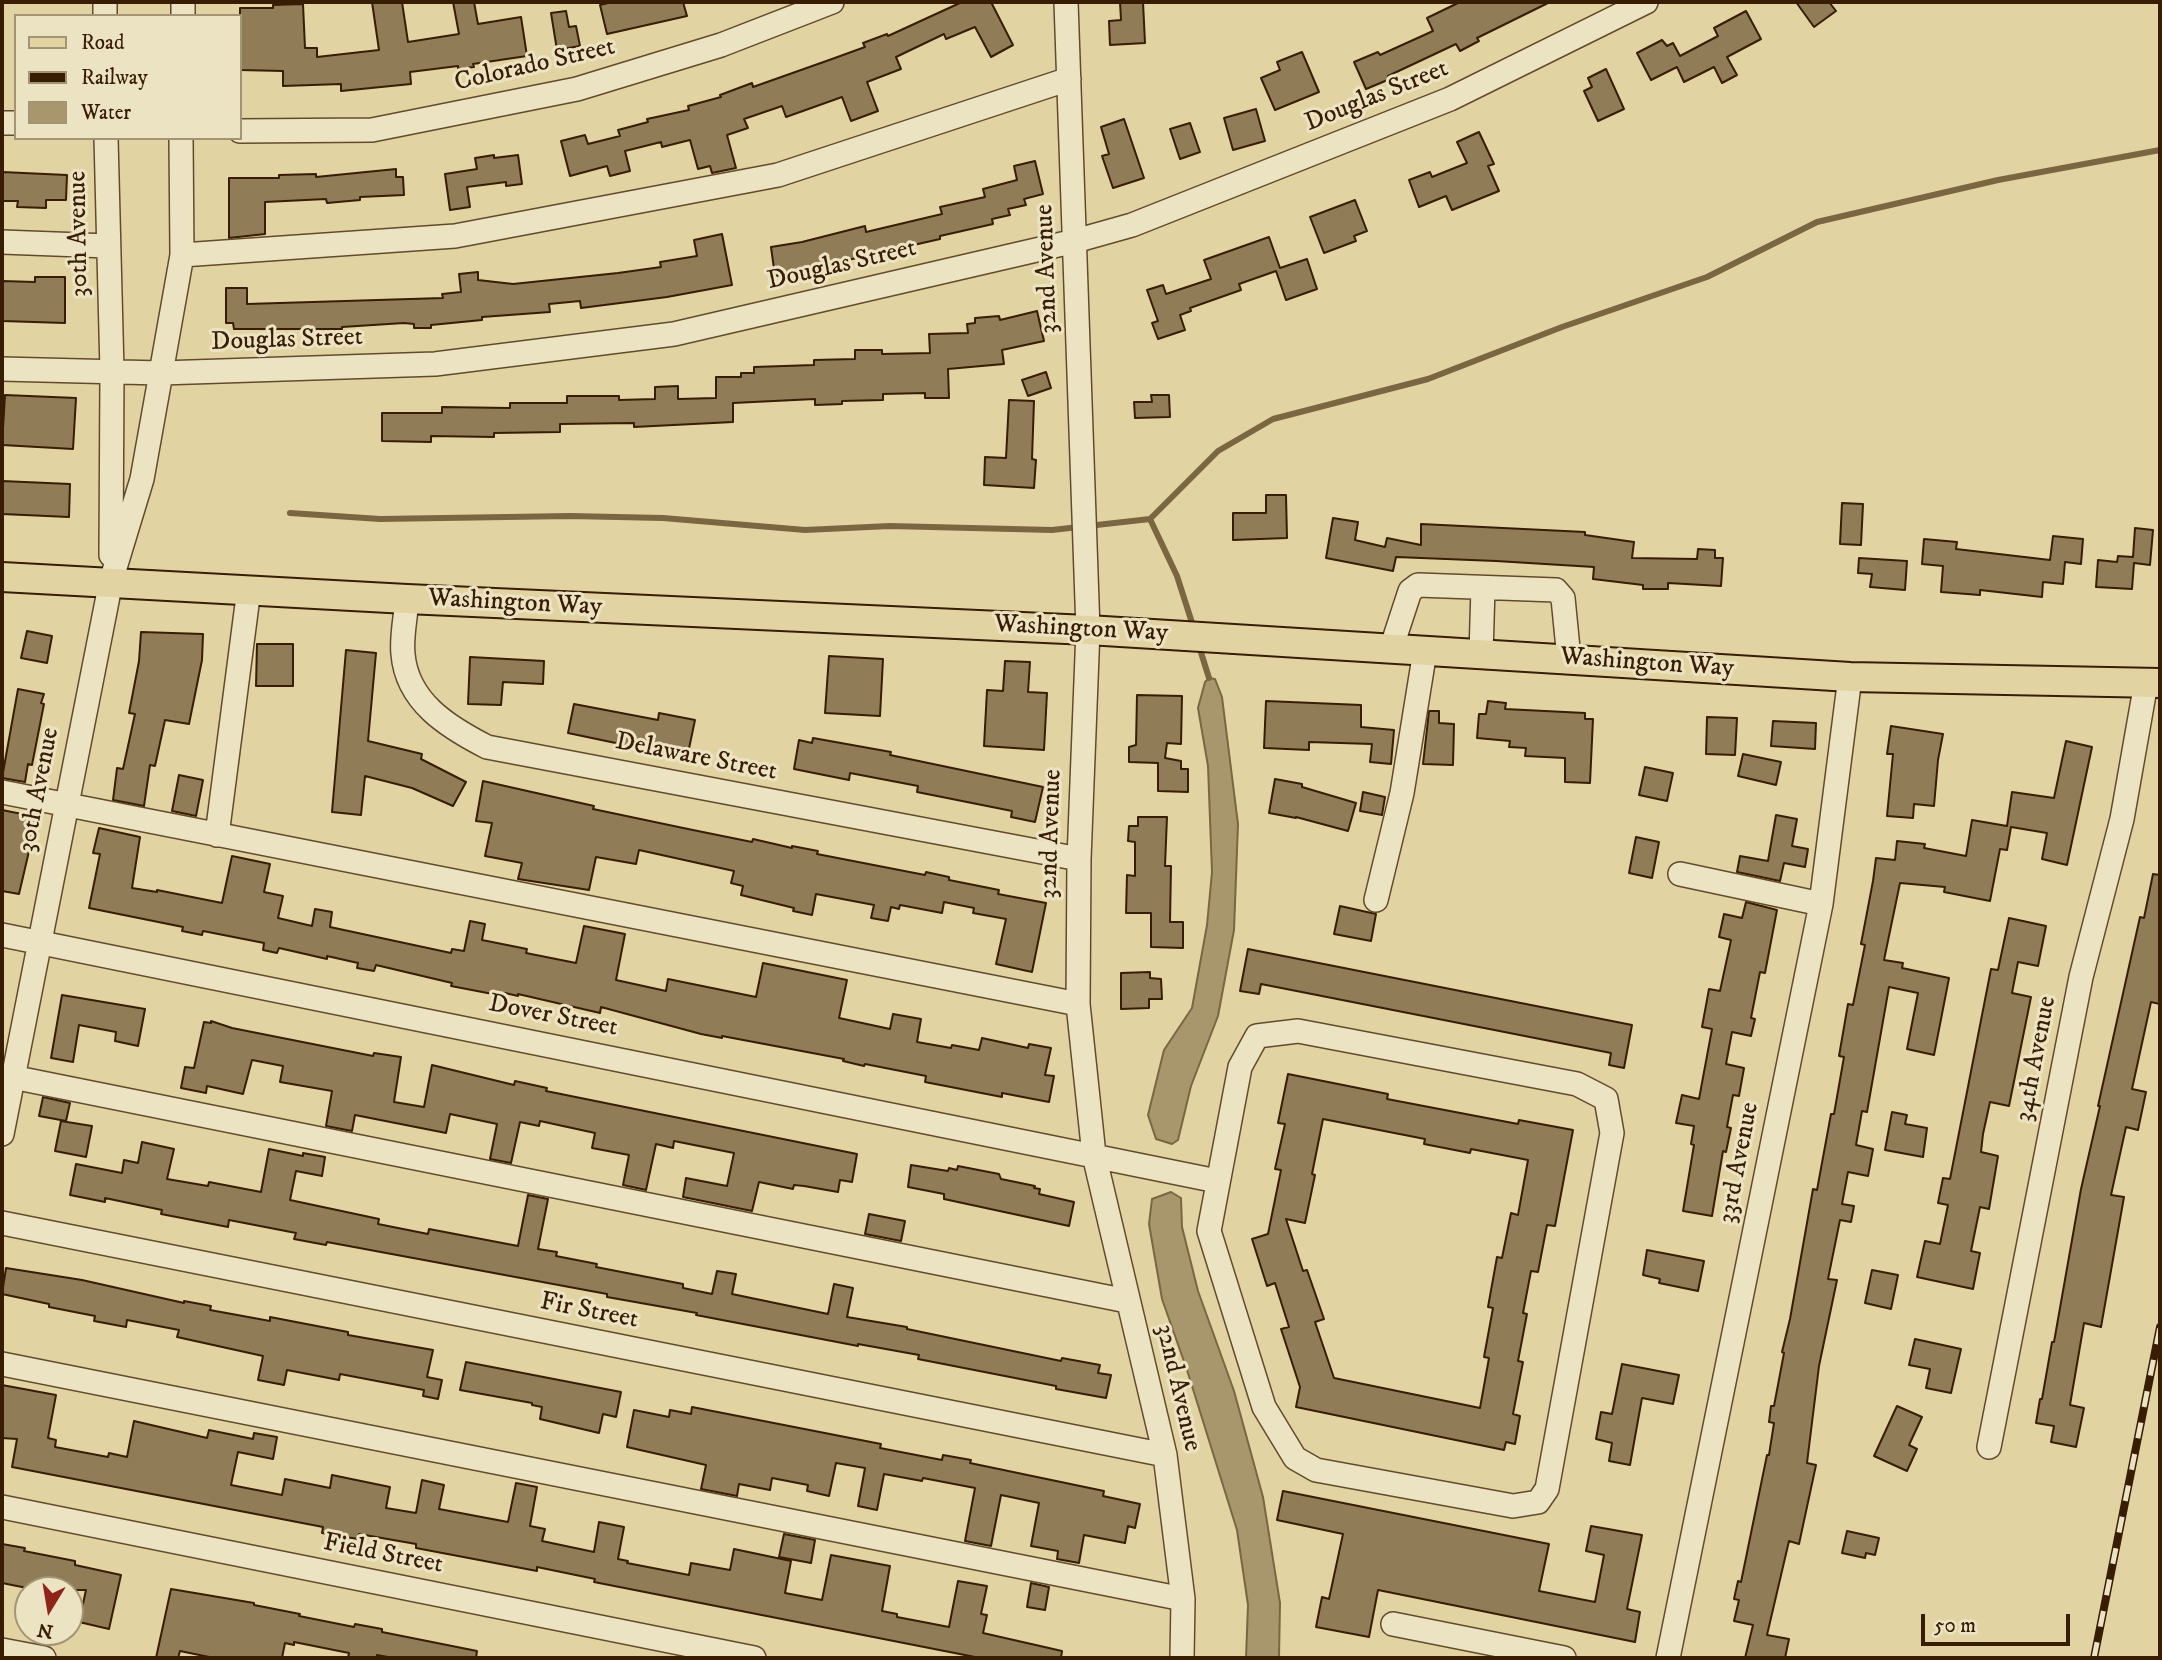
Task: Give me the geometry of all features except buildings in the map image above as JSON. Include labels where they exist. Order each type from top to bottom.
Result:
[{"type":"main road","name":"Washington Way","points":[[2,577],[407,599],[1087,630],[1850,677],[2153,683]]},
{"type":"street","name":"Colorado Street","points":[[242,131],[372,130],[577,89],[721,45],[832,2]]},
{"type":"street","name":"32nd Avenue","points":[[1066,2],[1087,630],[1079,859],[1078,1004],[1094,1155],[1165,1455],[1183,1599],[1182,1658]]},
{"type":"street","name":"Douglas Street","points":[[2,369],[161,373],[435,364],[674,334],[1075,241],[1132,225],[1450,99],[1646,2]]},
{"type":"street","points":[[181,255],[455,236],[778,175],[1069,79]]},
{"type":"street","name":"30th Avenue","points":[[106,140],[112,372],[111,581]]},
{"type":"street","name":"30th Avenue","points":[[2,1133],[7,1076],[38,942],[111,581],[142,479],[181,255],[181,140]]},
{"type":"street","points":[[2,242],[108,246]]},
{"type":"street","points":[[1391,649],[1410,591],[1418,585],[1556,590],[1563,598],[1569,660]]},
{"type":"street","points":[[1480,654],[1483,588]]},
{"type":"street","points":[[217,835],[249,589]]},
{"type":"street","name":"Delaware Street","points":[[407,599],[402,654],[413,690],[433,713],[458,732],[487,747],[1079,859]]},
{"type":"street","points":[[1376,900],[1402,793],[1425,651]]},
{"type":"street","name":"33rd Avenue","points":[[1668,1658],[1821,904],[1850,677]]},
{"type":"street","name":"34th Avenue","points":[[1989,1447],[2081,977],[2122,819],[2153,683]]},
{"type":"street","points":[[2,792],[1078,1004]]},
{"type":"street","points":[[1680,874],[1821,904]]},
{"type":"street","name":"Dover Street","points":[[2,935],[1217,1181]]},
{"type":"street","points":[[1298,1031],[1577,1084],[1606,1099],[1612,1133],[1547,1489],[1538,1502],[1513,1506],[1329,1473],[1316,1470],[1294,1458],[1264,1408],[1209,1231],[1217,1181],[1240,1067],[1257,1036],[1298,1031]]},
{"type":"street","points":[[7,1076],[1128,1301]]},
{"type":"street","name":"Fir Street","points":[[2,1223],[1165,1455]]},
{"type":"street","points":[[2,1364],[1183,1599]]},
{"type":"street","name":"Field Street","points":[[2,1507],[754,1658]]},
{"type":"street","points":[[1393,1624],[1564,1658]]},
{"type":"street","points":[[2,1650],[44,1658]]},
{"type":"water","points":[[1209,678],[1215,679],[1222,697],[1238,824],[1234,930],[1218,1016],[1191,1086],[1178,1140],[1172,1144],[1156,1139],[1148,1115],[1164,1050],[1192,1008],[1207,925],[1212,872],[1208,766],[1198,708],[1205,682]]},
{"type":"water","points":[[1171,1192],[1181,1198],[1182,1227],[1198,1291],[1234,1391],[1263,1497],[1280,1603],[1279,1658],[1246,1658],[1248,1605],[1237,1530],[1162,1299],[1149,1224],[1152,1199]]},
{"type":"waterway","points":[[290,513],[380,519],[570,516],[663,518],[805,530],[890,526],[1052,530],[1150,519],[1218,451],[1273,419],[1428,379],[1562,327],[1707,277],[1817,222],[1998,180],[2160,150]]},
{"type":"waterway","points":[[1150,519],[1177,576],[1194,629]]},
{"type":"waterway","points":[[1198,643],[1209,678]]},
{"type":"railway","points":[[2094,1658],[2160,1327]]}]
